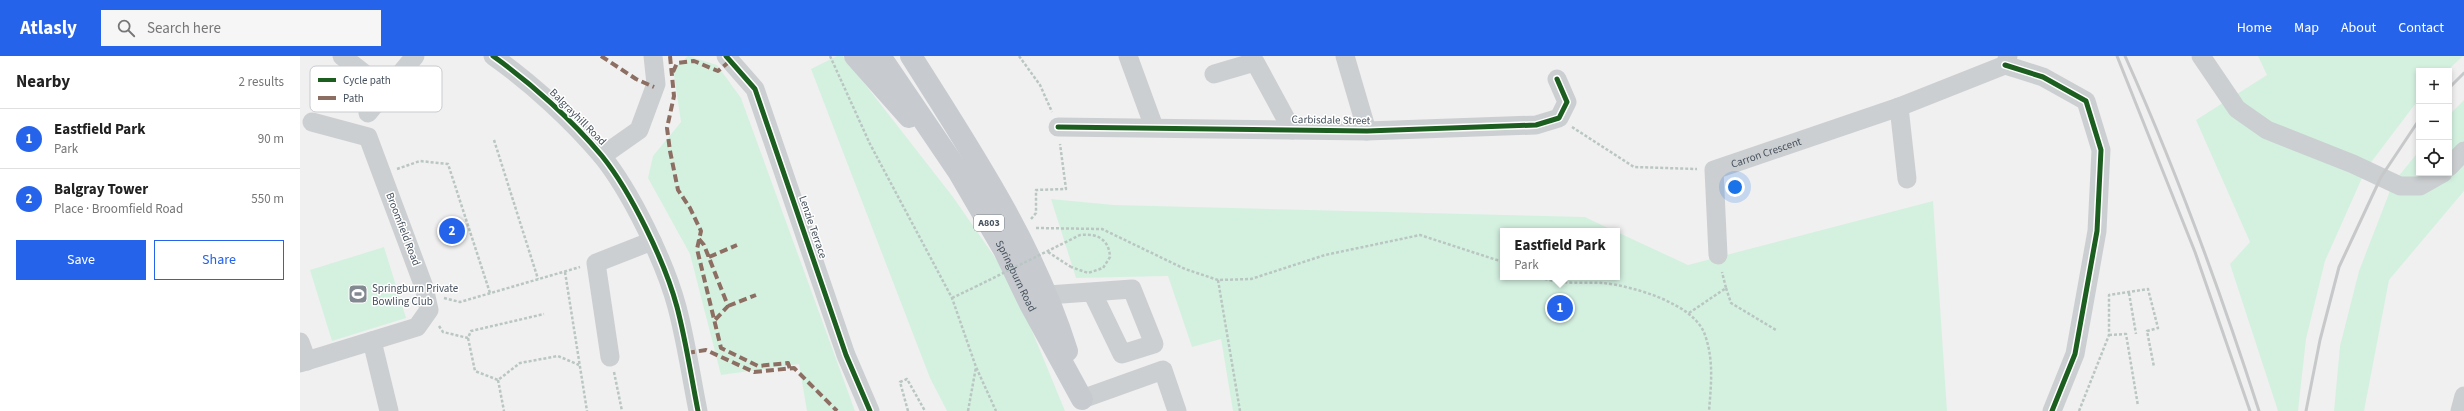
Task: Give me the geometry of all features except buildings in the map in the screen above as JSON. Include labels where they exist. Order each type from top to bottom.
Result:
[{"type":"main road","points":[[854,56],[958,171]]},
{"type":"main road","name":"Springburn Road","points":[[880,56],[958,171],[1004,250],[1030,304],[1085,405]]},
{"type":"main road","name":"Springburn Road","points":[[911,56],[1002,201],[1048,295],[1085,405]]},
{"type":"street","points":[[342,56],[355,66]]},
{"type":"street","points":[[406,66],[415,56]]},
{"type":"street","name":"Balgrayhill Road","points":[[493,56],[546,99],[602,156],[632,203],[652,241],[676,306],[698,411]]},
{"type":"street","points":[[602,156],[639,130],[656,84],[653,56]]},
{"type":"street","name":"Lenzie Terrace","points":[[726,56],[755,89],[846,355],[870,411]]},
{"type":"street","points":[[1128,56],[1154,127]]},
{"type":"street","points":[[1345,56],[1366,131]]},
{"type":"street","points":[[2201,56],[2237,109],[2267,130],[2353,164],[2400,186],[2420,186],[2438,176]]},
{"type":"street","points":[[2007,61],[2043,77],[2086,101],[2101,150],[2096,231],[2075,354],[2052,411]]},
{"type":"street","name":"Carron Crescent","points":[[1714,170],[1899,107],[2007,61]]},
{"type":"street","points":[[1214,74],[1255,62],[1292,130]]},
{"type":"street","points":[[1557,79],[1567,102],[1559,118]]},
{"type":"street","points":[[1899,107],[1907,179]]},
{"type":"street","name":"Carbisdale Street","points":[[1058,127],[1154,127],[1366,131],[1536,125],[1559,118]]},
{"type":"street","name":"Broomfield Road","points":[[312,122],[368,137],[424,287],[429,310]]},
{"type":"street","points":[[2452,164],[2464,150]]},
{"type":"street","points":[[1714,170],[1718,255]]},
{"type":"street","points":[[610,357],[596,263],[652,241]]},
{"type":"street","points":[[1048,295],[1092,292]]},
{"type":"street","points":[[300,342],[303,362],[417,327],[429,310]]},
{"type":"street","points":[[372,341],[389,411]]},
{"type":"street","points":[[1085,405],[1163,370],[1177,411]]},
{"type":"street","points":[[2460,411],[2464,396]]},
{"type":"path","points":[[830,56],[870,144],[952,298],[976,367],[996,411]]},
{"type":"path","points":[[1018,56],[1040,85],[1058,127],[1066,189],[1036,190],[1036,213],[1030,218],[1039,235]]},
{"type":"path","points":[[1559,118],[1634,167],[1714,170]]},
{"type":"path","points":[[494,140],[538,279]]},
{"type":"path","points":[[382,174],[420,161],[448,164],[490,293]]},
{"type":"path","points":[[1036,228],[1102,229],[1185,268],[1218,280],[1251,279],[1325,255],[1420,235],[1500,261]]},
{"type":"path","points":[[952,298],[975,287],[1080,235],[1098,236],[1107,244],[1110,257],[1103,268],[1088,274],[1071,267],[1049,254],[1046,247]]},
{"type":"path","points":[[1718,255],[1731,303],[1776,330]]},
{"type":"path","points":[[468,338],[442,332],[429,310],[445,297],[460,302],[596,263]]},
{"type":"path","points":[[565,272],[587,411]]},
{"type":"path","points":[[1218,280],[1240,411]]},
{"type":"path","points":[[1547,280],[1605,283],[1649,293],[1689,313],[1705,334],[1712,372],[1709,411]]},
{"type":"path","points":[[1689,313],[1726,288]]},
{"type":"path","points":[[2079,411],[2109,335],[2109,295],[2148,289],[2158,328],[2147,331],[2154,367]]},
{"type":"path","points":[[2129,293],[2136,334]]},
{"type":"path","points":[[498,380],[475,371],[468,338],[471,332],[544,314]]},
{"type":"path","points":[[2109,335],[2126,334],[2138,406]]},
{"type":"path","points":[[498,380],[520,363],[558,356],[579,365]]},
{"type":"path","points":[[610,357],[622,411]]},
{"type":"path","points":[[968,411],[976,367]]},
{"type":"path","points":[[908,411],[900,382],[906,379],[925,411]]},
{"type":"path","points":[[498,380],[504,411]]},
{"type":"green space","points":[[688,56],[717,65],[741,98],[855,411],[807,411],[799,364],[721,375],[690,254],[648,178],[653,156],[681,122],[673,69]]},
{"type":"green space","points":[[837,56],[843,56],[953,197],[1012,282],[1065,411],[947,411],[930,378],[811,69]]},
{"type":"green space","points":[[2258,56],[2463,56],[2450,68],[2416,68],[2416,103],[2366,169],[2325,261],[2306,339],[2298,411],[2278,411],[2230,264],[2250,242],[2196,120],[2267,75]]},
{"type":"green space","points":[[2464,100],[2464,191],[2389,280],[2364,411],[2334,411],[2340,346],[2359,271],[2393,183],[2416,155],[2416,176],[2452,176],[2452,112]]},
{"type":"green space","points":[[1051,199],[1114,205],[1585,217],[1608,228],[1500,228],[1500,280],[1620,280],[1620,233],[1688,265],[1933,201],[1947,411],[1233,411],[1221,339],[1192,347],[1168,276],[1076,278]]},
{"type":"green space","name":"Springburn Private Bowling Club","points":[[384,247],[406,318],[332,341],[310,270]]},
{"type":"railway","points":[[2117,56],[2195,252],[2250,411]]},
{"type":"railway","points":[[2125,56],[2162,143],[2197,232],[2259,411]]},
{"type":"railway","points":[[2452,85],[2464,73]]},
{"type":"railway","points":[[2306,411],[2320,340],[2339,267],[2381,177],[2416,124]]},
{"type":"marked path","points":[[601,56],[636,79],[654,87]]},
{"type":"marked path","points":[[670,56],[674,96],[667,128],[670,151],[678,190],[690,208],[701,231],[697,249],[721,348],[758,366],[788,363],[790,369]]},
{"type":"marked path","points":[[673,72],[677,63],[694,61],[718,71],[730,61]]},
{"type":"marked path","points":[[699,239],[704,245],[728,306],[715,320]]},
{"type":"marked path","points":[[709,257],[737,245]]},
{"type":"marked path","points":[[728,306],[756,295]]},
{"type":"marked path","points":[[687,353],[706,350],[754,372],[794,368],[837,411]]},
{"type":"cycle path","points":[[493,56],[536,90],[578,129],[602,156],[624,188],[656,249],[672,289],[683,333],[698,411]]},
{"type":"cycle path","points":[[726,56],[755,89],[846,355],[870,411]]},
{"type":"cycle path","points":[[2005,65],[2043,77],[2086,101],[2101,150],[2097,231],[2075,354],[2052,411]]},
{"type":"cycle path","points":[[1058,127],[1367,131],[1536,125],[1559,118],[1567,102],[1557,79]]},
{"type":"place","name":"Balgray Tower","points":[[452,231]]},
{"type":"place","name":"Springburn Private Bowling Club","points":[[358,294]]},
{"type":"place","name":"Eastfield Park","points":[[1560,308]]}]
